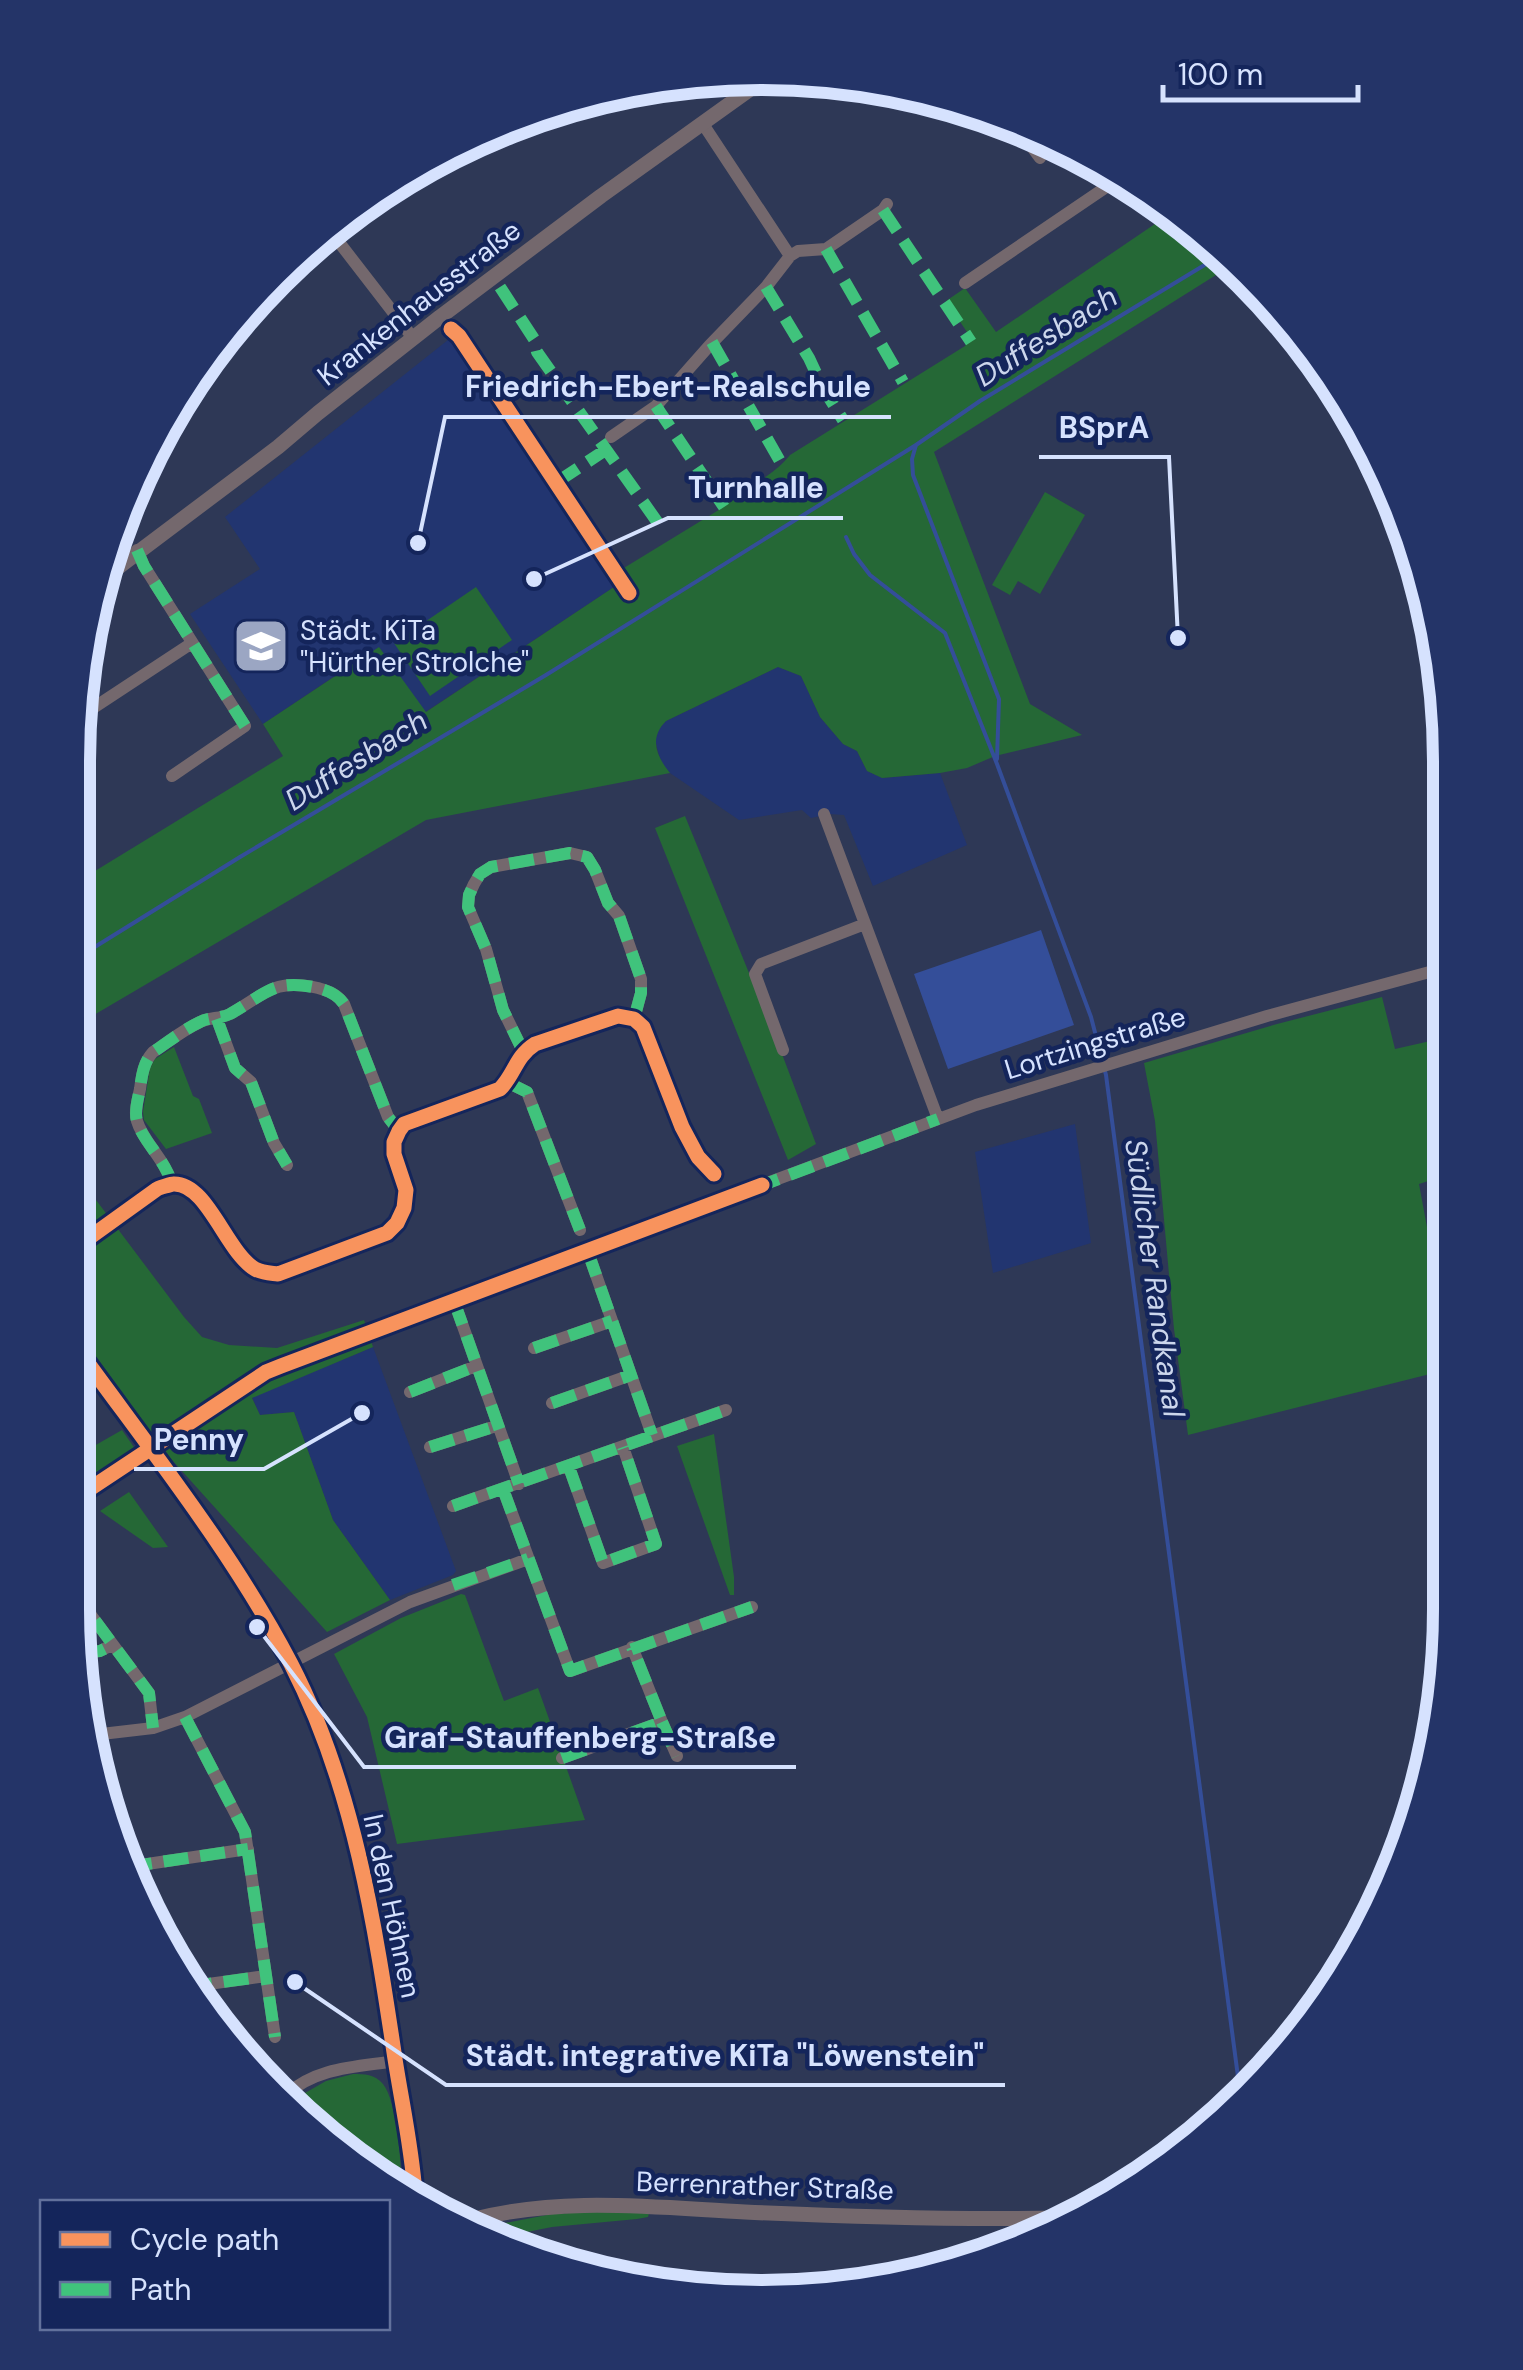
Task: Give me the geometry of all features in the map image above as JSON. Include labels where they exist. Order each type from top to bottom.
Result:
[{"type":"street","name":"Krankenhausstraße","points":[[120,565],[601,196],[749,90]]},
{"type":"street","points":[[703,124],[790,256]]},
{"type":"street","points":[[1032,147],[1040,158]]},
{"type":"street","points":[[965,283],[1108,187]]},
{"type":"street","points":[[610,437],[656,406],[790,256],[798,251],[826,249],[887,204]]},
{"type":"street","points":[[338,241],[413,338]]},
{"type":"street","points":[[138,550],[144,566],[246,726],[172,776]]},
{"type":"street","points":[[92,709],[192,643]]},
{"type":"street","points":[[824,814],[938,1119]]},
{"type":"street","points":[[523,1051],[503,1010],[486,949],[468,907],[474,884],[491,867],[570,852],[587,857],[608,903],[619,916],[641,979],[634,1019]]},
{"type":"street","points":[[783,1050],[756,970],[761,964],[865,924]]},
{"type":"street","name":"Lortzingstraße","points":[[762,1186],[938,1119],[1267,1016],[1433,971]]},
{"type":"street","points":[[172,1184],[164,1162],[137,1123],[143,1067],[152,1052],[204,1019],[225,1016],[279,985],[328,990],[338,996],[388,1117],[399,1131]]},
{"type":"street","points":[[90,1237],[157,1188],[172,1184],[187,1186],[198,1195],[235,1251],[262,1272],[278,1274],[387,1233],[404,1208],[406,1190],[394,1154],[394,1142],[404,1124],[500,1089],[523,1051],[618,1016],[634,1019],[643,1027],[682,1127],[698,1157],[714,1174]]},
{"type":"street","points":[[217,1018],[235,1068],[251,1082],[274,1143],[287,1165]]},
{"type":"street","points":[[507,1082],[527,1092],[580,1230]]},
{"type":"street","points":[[588,1252],[652,1435]]},
{"type":"street","points":[[454,1301],[518,1484]]},
{"type":"street","points":[[534,1348],[612,1321]]},
{"type":"street","name":"In den Höhnen","points":[[90,1366],[252,1596],[291,1664],[324,1738],[368,1898],[413,2182]]},
{"type":"street","points":[[410,1392],[476,1366]]},
{"type":"street","points":[[552,1403],[631,1375]]},
{"type":"street","points":[[453,1506],[726,1410]]},
{"type":"street","points":[[430,1447],[496,1426]]},
{"type":"street","points":[[569,1467],[603,1563],[656,1544],[622,1447]]},
{"type":"street","points":[[502,1489],[570,1670],[752,1607]]},
{"type":"street","points":[[102,1734],[152,1728],[185,1718],[410,1602],[528,1559]]},
{"type":"street","points":[[90,1616],[148,1693],[152,1728]]},
{"type":"street","points":[[91,1652],[112,1645]]},
{"type":"street","points":[[632,1647],[677,1756]]},
{"type":"street","points":[[185,1718],[245,1832],[274,2037]]},
{"type":"street","points":[[562,1758],[662,1722]]},
{"type":"street","points":[[141,1864],[248,1849]]},
{"type":"street","points":[[205,1985],[266,1976]]},
{"type":"street","points":[[294,2089],[332,2070],[396,2061]]},
{"type":"street","name":"Berrenrather Straße","points":[[481,2218],[522,2209],[600,2204],[860,2216],[1043,2218]]},
{"type":"shaded area","points":[[453,336],[620,583],[425,712],[333,677],[263,724],[190,614],[260,569],[225,517]]},
{"type":"shaded area","points":[[778,667],[801,676],[820,717],[843,744],[857,751],[867,771],[883,778],[940,773],[967,845],[873,886],[844,815],[811,818],[802,810],[739,820],[670,773],[661,762],[655,740],[666,721]]},
{"type":"shaded area","points":[[1041,930],[1074,1025],[948,1069],[914,974]]},
{"type":"shaded area","points":[[1075,1124],[1091,1243],[993,1273],[975,1152]]},
{"type":"shaded area","points":[[373,1347],[456,1571],[390,1600],[333,1520],[294,1412],[260,1415],[252,1397]]},
{"type":"green space","points":[[1159,221],[1220,272],[934,452],[1030,704],[1082,735],[995,756],[967,768],[882,778],[867,771],[857,751],[843,744],[820,717],[801,676],[778,667],[666,721],[657,734],[656,747],[670,773],[426,820],[90,1017],[90,874],[283,756],[263,724],[379,647],[426,712],[620,583],[614,574],[722,508],[790,455],[965,346],[971,338],[946,301],[965,288],[996,332]]},
{"type":"green space","points":[[1045,492],[1085,515],[1040,594],[1018,581],[1010,595],[992,585]]},
{"type":"green space","points":[[476,587],[512,640],[430,696],[394,643]]},
{"type":"green space","points":[[685,816],[816,1144],[788,1160],[655,828]]},
{"type":"green space","points":[[1382,997],[1395,1049],[1433,1040],[1433,1180],[1419,1184],[1429,1238],[1433,1238],[1433,1373],[1188,1435],[1155,1121],[1144,1063]]},
{"type":"green space","points":[[174,1047],[212,1133],[166,1149],[144,1120],[143,1112],[150,1068],[155,1059]]},
{"type":"green space","points":[[90,1192],[202,1337],[229,1345],[277,1348],[364,1320],[373,1347],[252,1398],[260,1415],[294,1412],[333,1520],[390,1600],[327,1632],[163,1450],[90,1348]]},
{"type":"green space","points":[[122,1430],[138,1453],[90,1485],[90,1448]]},
{"type":"green space","points":[[714,1434],[734,1595],[730,1595],[677,1446]]},
{"type":"green space","points":[[129,1492],[168,1547],[153,1548],[100,1511]]},
{"type":"green space","points":[[465,1595],[504,1701],[538,1688],[585,1820],[397,1844],[367,1717],[334,1654],[401,1618]]},
{"type":"green space","points":[[353,2074],[376,2078],[383,2084],[392,2104],[401,2175],[353,2141],[300,2096],[326,2081]]},
{"type":"green space","points":[[649,2213],[648,2217],[637,2219],[518,2234],[496,2225],[552,2214]]},
{"type":"waterway","name":"Duffesbach","points":[[90,950],[546,675],[916,445],[980,401],[1209,262]]},
{"type":"waterway","points":[[916,445],[913,475],[999,699],[997,759]]},
{"type":"waterway","name":"Südlicher Randkanal","points":[[846,537],[870,575],[945,633],[1091,1017],[1106,1075],[1238,2080]]},
{"type":"marked path","points":[[883,210],[971,342]]},
{"type":"marked path","points":[[826,249],[903,382]]},
{"type":"marked path","points":[[500,287],[534,339],[537,352],[658,523]]},
{"type":"marked path","points":[[766,287],[843,420]]},
{"type":"marked path","points":[[712,342],[781,463]]},
{"type":"marked path","points":[[656,406],[724,507]]},
{"type":"marked path","points":[[557,482],[607,449]]},
{"type":"marked path","points":[[137,550],[245,726]]},
{"type":"marked path","points":[[523,1051],[503,1010],[486,949],[468,907],[474,884],[491,867],[570,853],[587,857],[608,903],[619,916],[641,979],[634,1019]]},
{"type":"marked path","points":[[172,1184],[136,1117],[147,1060],[153,1052],[203,1020],[230,1014],[280,987],[318,988],[332,993],[344,1004],[388,1117],[399,1131]]},
{"type":"marked path","points":[[217,1019],[235,1068],[251,1082],[274,1143],[287,1165]]},
{"type":"marked path","points":[[507,1082],[527,1092],[580,1230]]},
{"type":"marked path","points":[[755,1188],[938,1119]]},
{"type":"marked path","points":[[588,1252],[652,1435]]},
{"type":"marked path","points":[[454,1301],[519,1484]]},
{"type":"marked path","points":[[534,1348],[612,1321]]},
{"type":"marked path","points":[[410,1392],[476,1366]]},
{"type":"marked path","points":[[552,1403],[631,1375]]},
{"type":"marked path","points":[[453,1506],[726,1410]]},
{"type":"marked path","points":[[430,1447],[496,1426]]},
{"type":"marked path","points":[[569,1467],[603,1563],[656,1544],[623,1447]]},
{"type":"marked path","points":[[503,1489],[570,1671],[752,1607]]},
{"type":"marked path","points":[[453,1585],[528,1559]]},
{"type":"marked path","points":[[90,1614],[149,1693],[153,1728]]},
{"type":"marked path","points":[[91,1652],[112,1645]]},
{"type":"marked path","points":[[562,1758],[662,1722],[632,1647]]},
{"type":"marked path","points":[[185,1717],[245,1832],[275,2037]]},
{"type":"marked path","points":[[662,1722],[677,1756]]},
{"type":"marked path","points":[[141,1865],[248,1849]]},
{"type":"marked path","points":[[205,1985],[266,1976]]},
{"type":"cycle path","points":[[451,329],[629,593]]},
{"type":"cycle path","points":[[90,1237],[157,1189],[173,1184],[196,1194],[245,1260],[263,1272],[278,1274],[387,1233],[404,1208],[406,1190],[394,1154],[394,1142],[404,1124],[500,1089],[523,1054],[535,1044],[618,1016],[634,1019],[643,1027],[682,1127],[698,1157],[714,1174]]},
{"type":"cycle path","points":[[90,1489],[266,1372],[762,1185]]},
{"type":"cycle path","points":[[90,1366],[243,1581],[313,1711],[346,1807],[370,1907],[414,2183]]},
{"type":"place","name":"Friedrich-Ebert-Realschule","points":[[418,543]]},
{"type":"place","name":"Turnhalle","points":[[534,579]]},
{"type":"place","name":"BSprA","points":[[1178,638]]},
{"type":"place","name":"Städt. KiTa \"Hürther Strolche\"","points":[[261,646]]},
{"type":"place","name":"Penny","points":[[362,1413]]},
{"type":"place","name":"Graf-Stauffenberg-Straße","points":[[257,1627]]},
{"type":"place","name":"Städt. integrative KiTa \"Löwenstein\"","points":[[295,1982]]}]
